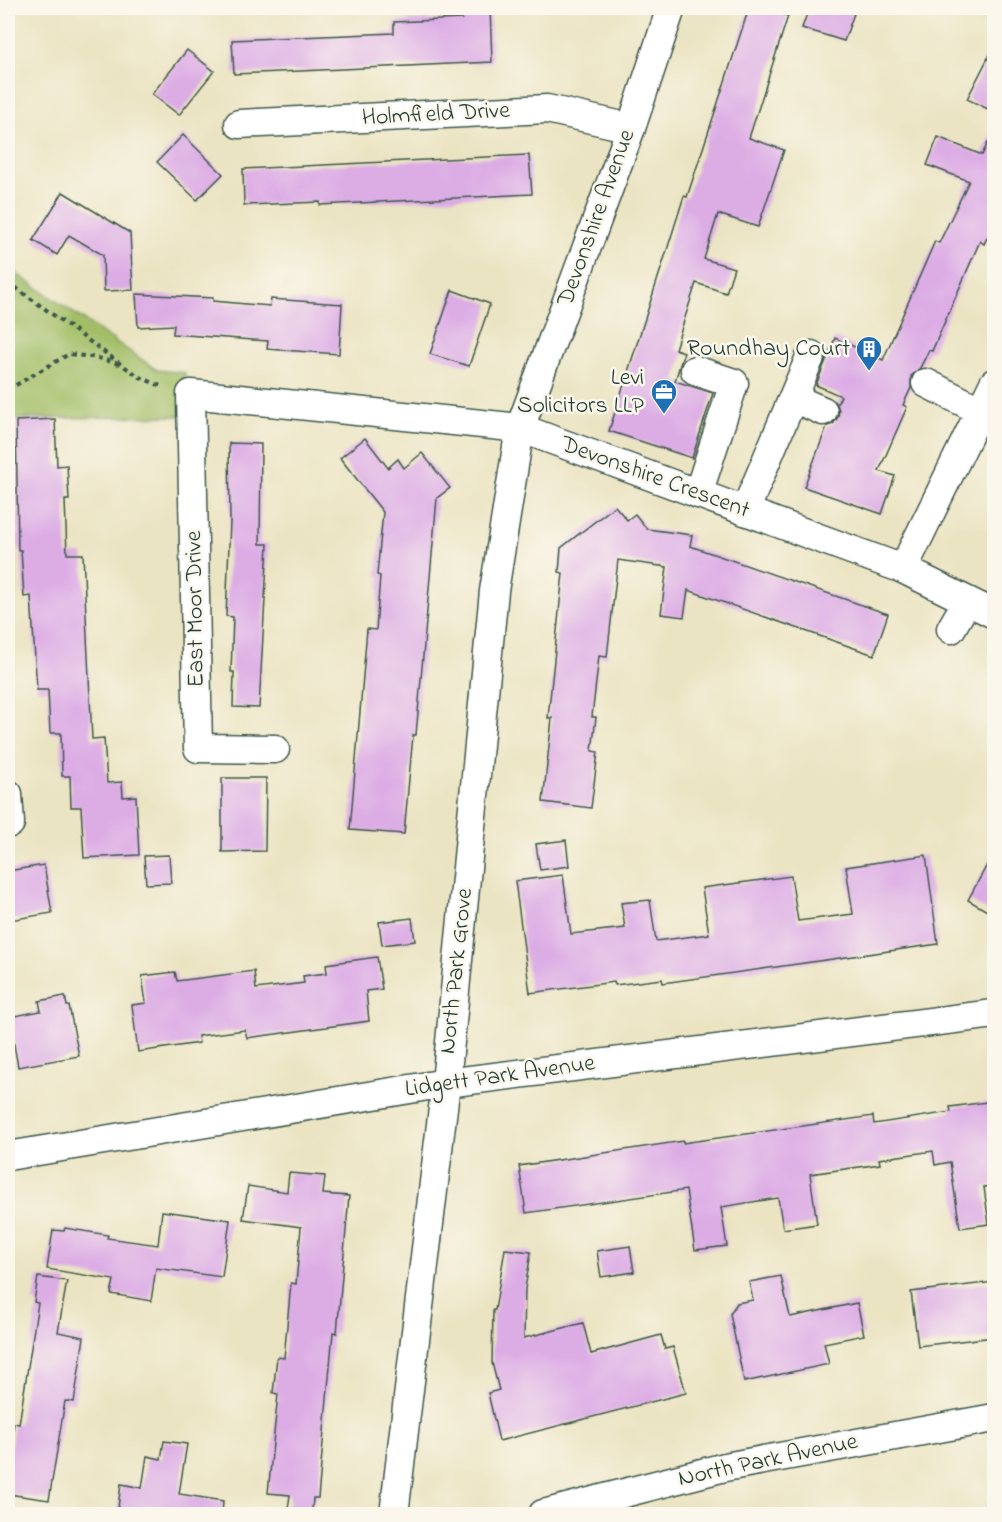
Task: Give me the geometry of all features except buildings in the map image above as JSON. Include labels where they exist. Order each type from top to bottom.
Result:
[{"type":"street","name":"Devonshire Avenue","points":[[520,428],[631,128],[671,8]]},
{"type":"street","name":"Holmfield Drive","points":[[239,124],[547,109],[631,128]]},
{"type":"street","points":[[746,512],[811,355]]},
{"type":"street","points":[[695,370],[734,383],[698,494]]},
{"type":"street","points":[[926,383],[981,411]]},
{"type":"street","points":[[903,569],[994,383]]},
{"type":"street","name":"Devonshire Crescent","points":[[191,394],[520,428],[903,569],[994,614]]},
{"type":"street","name":"East Moor Drive","points":[[191,394],[198,748],[275,749]]},
{"type":"street","points":[[793,398],[823,411]]},
{"type":"street","name":"North Park Grove","points":[[394,1515],[446,1083],[494,591],[520,428]]},
{"type":"street","points":[[951,629],[967,601]]},
{"type":"street","points":[[8,794],[10,823],[8,823]]},
{"type":"street","name":"Lidgett Park Avenue","points":[[8,1156],[446,1083],[994,1014]]},
{"type":"street","name":"North Park Avenue","points":[[543,1515],[725,1467],[994,1418]]},
{"type":"path","points":[[8,282],[140,377],[161,386],[191,394]]},
{"type":"path","points":[[8,389],[69,354],[98,358],[122,365]]},
{"type":"green space","points":[[8,268],[157,370],[185,373],[181,416],[8,419]]},
{"type":"place","name":"Roundhay Court","points":[[869,372]]},
{"type":"place","name":"Levi Solicitors LLP","points":[[664,415]]}]
